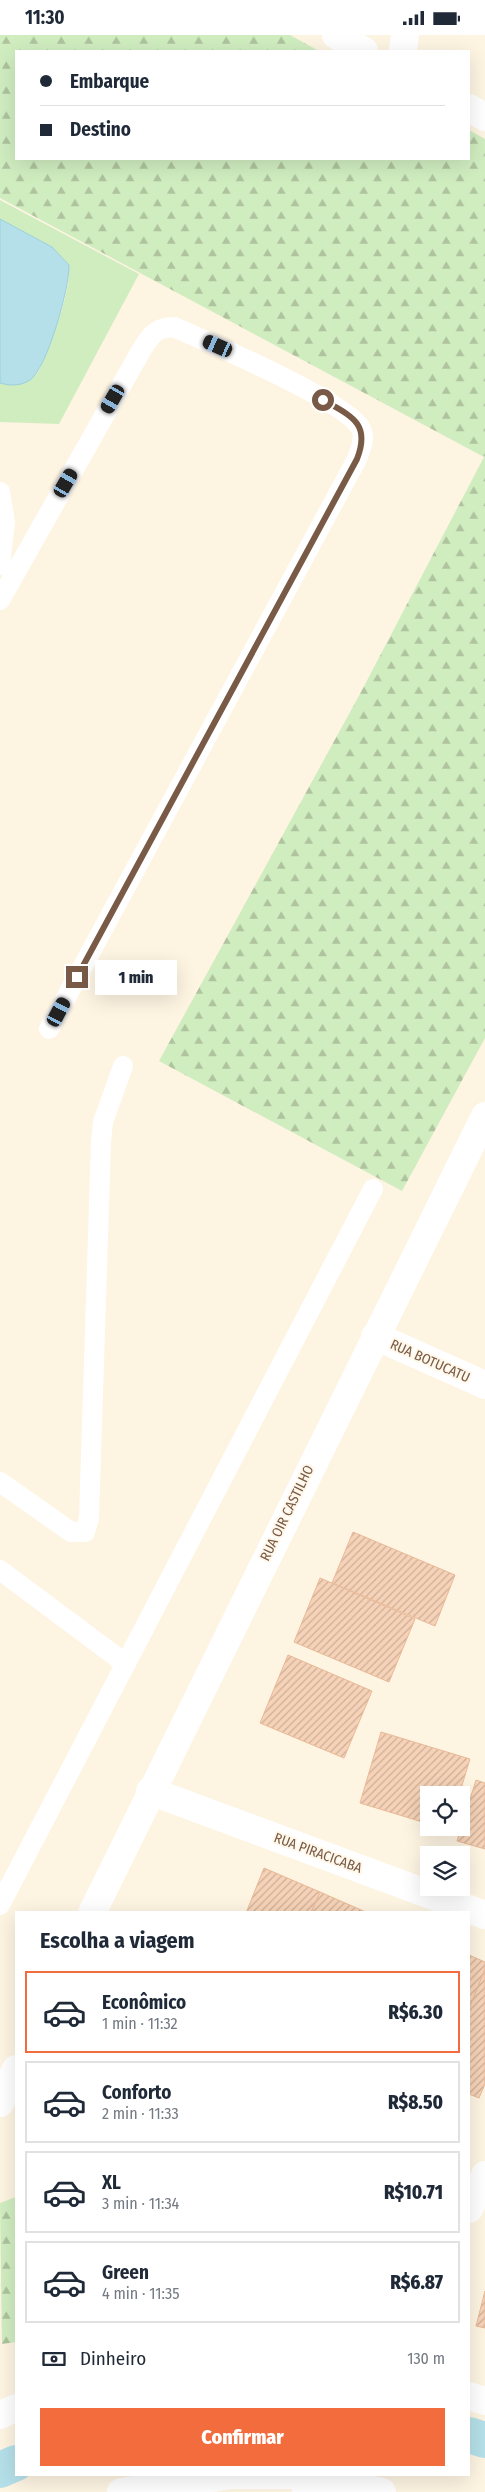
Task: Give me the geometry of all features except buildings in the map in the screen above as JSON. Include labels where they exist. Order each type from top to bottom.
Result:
[{"type":"street","points":[[336,35],[362,50]]},
{"type":"street","points":[[403,50],[405,35]]},
{"type":"street","points":[[470,109],[485,117]]},
{"type":"street","name":"RUA OIR CASTILHO","points":[[93,1911],[374,1336],[485,1116]]},
{"type":"street","name":"RUA BOTUCATU","points":[[374,1336],[485,1385]]},
{"type":"street","name":"RUA PIRACICABA","points":[[150,1791],[485,1915]]},
{"type":"street","points":[[0,2103],[15,2071]]},
{"type":"street","points":[[470,2207],[485,2175]]},
{"type":"street","points":[[470,2396],[485,2401]]},
{"type":"street","points":[[0,2415],[15,2408]]},
{"type":"street","points":[[121,2492],[225,2476]]},
{"type":"street","points":[[306,2492],[311,2476]]},
{"type":"street","points":[[315,2476],[382,2492]]},
{"type":"lane","points":[[0,601],[142,349],[152,333],[161,328],[174,327],[294,383],[353,417],[362,431],[362,445],[357,459],[49,1029]]},
{"type":"lane","points":[[0,492],[5,522],[0,565]]},
{"type":"lane","points":[[0,1482],[71,1532],[85,1532],[90,1519],[101,1141],[103,1123],[123,1066]]},
{"type":"lane","points":[[0,1905],[373,1189]]},
{"type":"lane","points":[[0,1570],[126,1664]]},
{"type":"green space","points":[[0,35],[290,35],[317,50],[15,50],[15,160],[470,160],[470,131],[485,139],[485,1038],[402,1191],[159,1061],[361,692],[484,457],[0,198]]},
{"type":"green space","points":[[0,200],[139,274],[59,424],[0,422],[0,383],[36,375],[40,369],[55,331],[67,291],[69,265],[52,247],[0,219]]},
{"type":"green space","points":[[15,2197],[15,2342],[2,2344],[0,2203]]},
{"type":"water","points":[[0,219],[52,247],[69,265],[62,308],[43,360],[37,373],[30,380],[15,385],[0,383]]},
{"type":"waterway","points":[[470,2435],[485,2440]]},
{"type":"waterway","points":[[0,2470],[15,2463]]},
{"type":"route","points":[[77,977],[357,459],[362,445],[362,431],[353,417],[323,400]]}]
